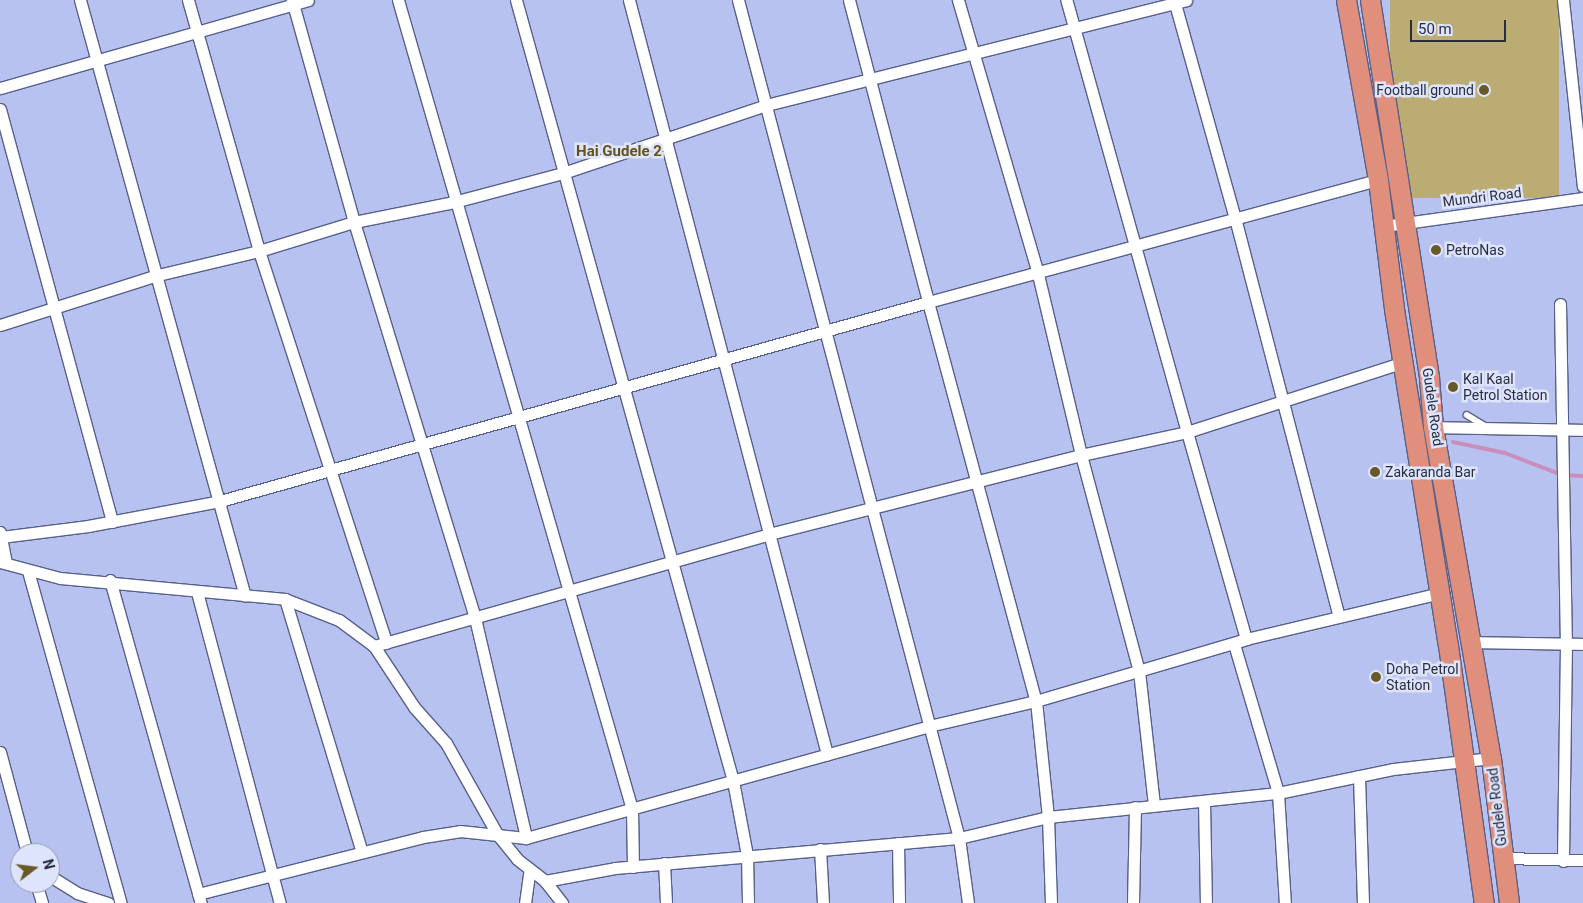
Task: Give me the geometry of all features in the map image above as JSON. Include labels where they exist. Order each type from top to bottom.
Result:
[{"type":"highway","name":"Gudele Road","points":[[1346,0],[1378,180],[1465,763],[1484,903]]},
{"type":"highway","name":"Gudele Road","points":[[1370,0],[1429,378],[1433,426],[1491,758],[1509,903]]},
{"type":"street","points":[[80,0],[158,275],[245,596]]},
{"type":"street","points":[[188,0],[259,252],[386,644]]},
{"type":"street","points":[[0,88],[198,34],[293,2],[308,0]]},
{"type":"street","points":[[398,0],[454,202],[520,415],[632,809],[633,867]]},
{"type":"street","points":[[516,0],[733,781],[747,855],[748,903]]},
{"type":"street","points":[[629,0],[667,138],[827,754]]},
{"type":"street","points":[[738,0],[959,838],[968,903]]},
{"type":"street","points":[[849,0],[928,302],[1036,701],[1048,817],[1051,903]]},
{"type":"street","points":[[958,0],[1037,270],[1081,455],[1139,671],[1154,805]]},
{"type":"street","points":[[1066,0],[1132,245],[1246,639]]},
{"type":"street","points":[[0,325],[55,310],[158,275],[259,252],[354,222],[454,202],[563,173],[766,105],[1186,0]]},
{"type":"street","points":[[1563,0],[1583,186]]},
{"type":"street","points":[[293,2],[354,222],[475,618],[526,838]]},
{"type":"street","points":[[1174,2],[1235,218],[1339,617]]},
{"type":"street","points":[[0,109],[112,522]]},
{"type":"street","points":[[562,903],[545,881],[517,859],[497,834],[446,743],[414,707],[374,646],[339,620],[285,599],[197,592],[110,580],[60,578],[28,571],[3,562],[1,535],[112,522],[220,501],[723,357],[928,302],[1037,270],[1378,180]]},
{"type":"street","name":"Mundri Road","points":[[1384,226],[1583,198]]},
{"type":"street","points":[[1560,304],[1566,644],[1563,861]]},
{"type":"street","points":[[374,646],[769,534],[872,507],[977,484],[1081,455],[1187,432],[1404,362]]},
{"type":"street","points":[[1433,426],[1492,430],[1583,430]]},
{"type":"street","points":[[28,571],[121,903]]},
{"type":"street","points":[[110,580],[199,899],[273,875],[362,852],[460,831],[526,838],[929,726],[1036,701],[1246,639],[1440,593]]},
{"type":"street","points":[[197,592],[280,903]]},
{"type":"street","points":[[285,599],[362,852]]},
{"type":"street","points":[[1472,642],[1583,644]]},
{"type":"street","points":[[1234,644],[1278,793],[1285,903]]},
{"type":"street","points":[[0,752],[25,843]]},
{"type":"street","points":[[545,881],[664,863],[959,838],[1048,817],[1278,793],[1393,769],[1465,763],[1491,758]]},
{"type":"street","points":[[1359,776],[1363,903]]},
{"type":"street","points":[[1204,800],[1206,903]]},
{"type":"street","points":[[1133,903],[1135,807]]},
{"type":"street","points":[[898,843],[899,903]]},
{"type":"street","points":[[820,849],[823,903]]},
{"type":"street","points":[[1503,858],[1583,860]]},
{"type":"street","points":[[664,863],[666,903]]},
{"type":"street","points":[[525,903],[530,869]]},
{"type":"street","points":[[60,882],[77,893],[108,903]]},
{"type":"lane","points":[[1429,378],[1440,393]]},
{"type":"lane","points":[[1468,415],[1492,430]]},
{"type":"shaded area","name":"Football ground","points":[[1390,0],[1559,0],[1559,198],[1390,198]]},
{"type":"waterway","points":[[1453,442],[1505,453],[1562,475],[1583,476]]},
{"type":"place","name":"Football ground","points":[[1484,90]]},
{"type":"place","name":"PetroNas","points":[[1436,250]]},
{"type":"place","name":"Kal Kaal Petrol Station","points":[[1453,387]]},
{"type":"place","name":"Zakaranda Bar","points":[[1375,472]]},
{"type":"place","name":"Doha Petrol Station","points":[[1376,677]]},
{"type":"district","name":"Hai Gudele 2","points":[[619,152]]}]
